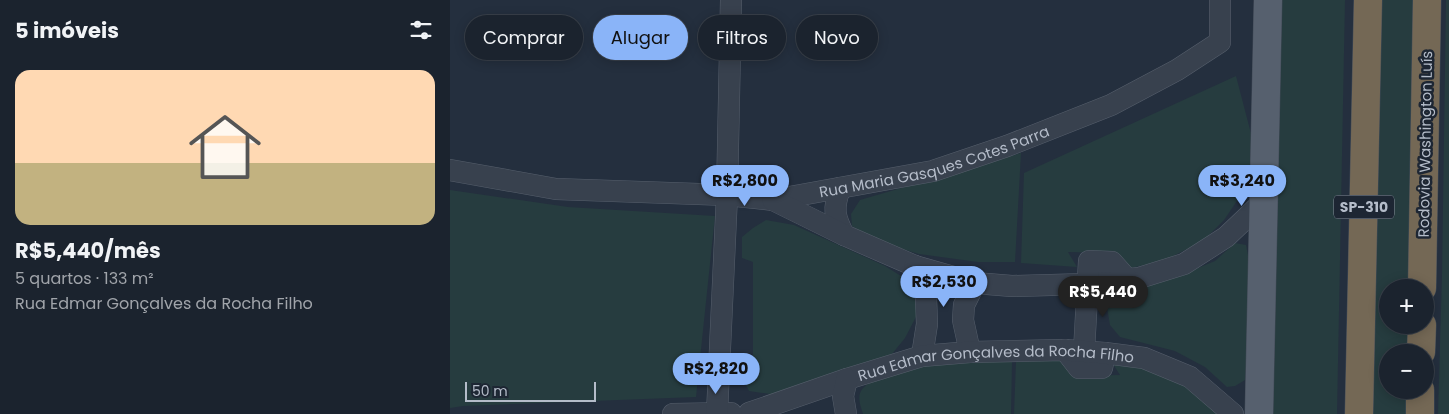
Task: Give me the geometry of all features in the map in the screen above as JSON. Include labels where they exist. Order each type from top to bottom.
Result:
[{"type":"highway","name":"SP-310","points":[[1359,414],[1368,0]]},
{"type":"highway","name":"Rodovia Washington Luís","points":[[1422,279],[1427,0]]},
{"type":"highway","points":[[1420,399],[1420,414]]},
{"type":"main road","points":[[1259,414],[1268,0]]},
{"type":"street","points":[[717,414],[727,195],[731,0]]},
{"type":"street","name":"Rua Maria Gasques Cotes Parra","points":[[450,170],[556,189],[727,195],[773,200],[933,171],[1007,146],[1111,105],[1177,70],[1220,42],[1220,0]]},
{"type":"street","points":[[840,188],[835,203],[836,220],[844,236]]},
{"type":"street","points":[[773,200],[844,236],[914,266],[975,283],[1012,286],[1086,284],[1128,280],[1184,264],[1226,238],[1264,201]]},
{"type":"street","points":[[914,266],[926,296],[927,324],[922,356]]},
{"type":"street","points":[[970,352],[963,320],[964,305],[975,283]]},
{"type":"street","points":[[1085,351],[1086,284]]},
{"type":"street","name":"Rua Edmar Gonçalves da Rocha Filho","points":[[673,414],[753,413],[847,379],[922,356],[970,352],[1085,351],[1144,358],[1190,377],[1233,414]]},
{"type":"street","points":[[846,414],[843,396],[847,379]]},
{"type":"green space","points":[[1281,0],[1345,0],[1337,414],[1272,414]]},
{"type":"green space","points":[[1377,0],[1417,0],[1411,279],[1379,279],[1379,334],[1410,334],[1409,344],[1379,344],[1379,399],[1409,399],[1408,414],[1368,414]]},
{"type":"green space","points":[[1446,0],[1449,0],[1449,414],[1438,414],[1442,275]]},
{"type":"green space","points":[[1236,76],[1254,145],[1245,189],[1224,220],[1203,241],[1163,261],[1126,269],[1110,253],[1068,252],[1077,267],[1021,263],[1024,173]]},
{"type":"green space","points":[[1021,153],[1015,262],[978,262],[919,254],[876,241],[852,226],[851,214],[860,200]]},
{"type":"green space","points":[[450,190],[568,207],[715,216],[696,397],[450,408]]},
{"type":"green space","points":[[766,220],[794,225],[885,266],[901,276],[914,291],[917,315],[905,338],[892,354],[777,395],[749,391],[740,373],[753,358],[753,262],[742,258],[742,237]]},
{"type":"green space","points":[[1235,243],[1246,245],[1249,260],[1247,367],[1245,380],[1235,386],[1227,387],[1205,367],[1175,351],[1120,337],[1110,325],[1107,307],[1114,293],[1125,286],[1186,273],[1215,261]]},
{"type":"green space","points":[[1064,359],[1079,376],[1120,375],[1111,361],[1172,374],[1221,414],[1014,414],[1016,361]]},
{"type":"green space","points":[[946,362],[1012,362],[1011,414],[863,414],[859,397],[866,385],[887,375]]}]
